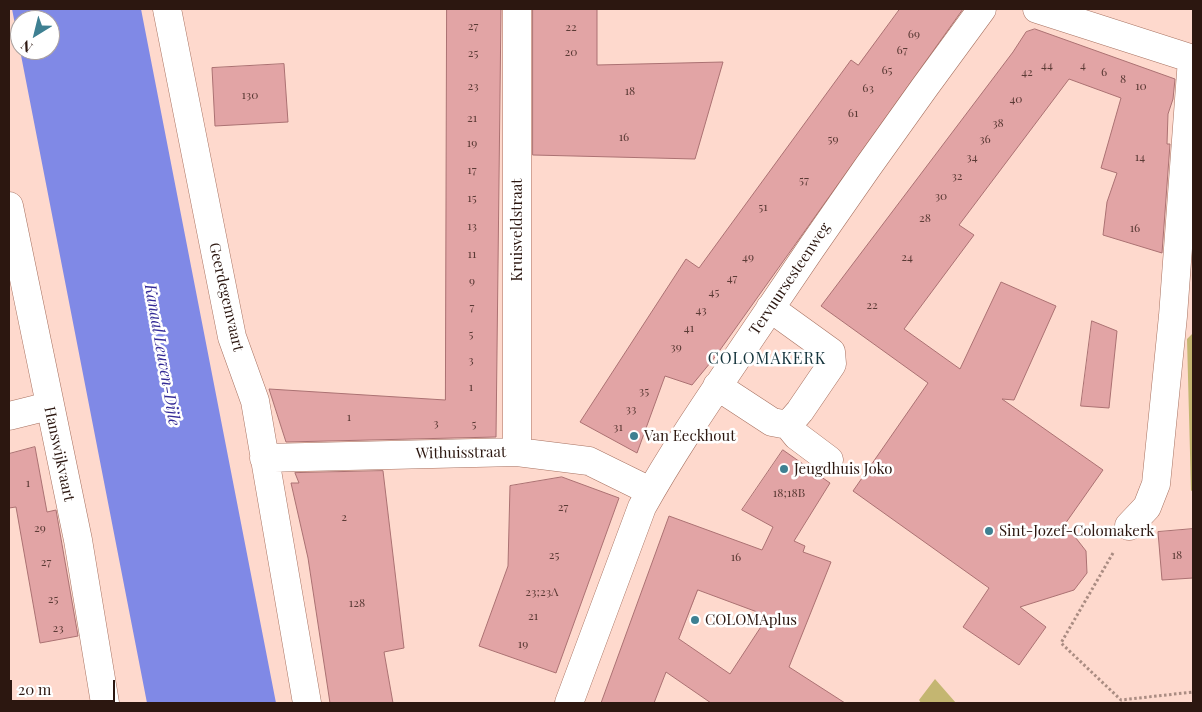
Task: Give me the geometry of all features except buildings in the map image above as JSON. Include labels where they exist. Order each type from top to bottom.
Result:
[{"type":"street","name":"Geerdegemvaart","points":[[167,9],[232,337],[255,401],[307,703]]},
{"type":"street","name":"Kruisveldstraat","points":[[516,452],[517,9]]},
{"type":"street","name":"Tervuursesteenweg","points":[[569,703],[642,507],[650,491],[809,250],[982,9]]},
{"type":"street","points":[[1037,9],[1193,59],[1173,316],[1156,484],[1147,507],[1129,526]]},
{"type":"street","name":"Hanswijkvaart","points":[[9,206],[78,540],[105,703]]},
{"type":"street","points":[[770,308],[831,352],[832,364],[800,411],[788,425]]},
{"type":"street","points":[[718,386],[772,422],[788,425],[797,436],[829,460]]},
{"type":"street","points":[[9,416],[49,406]]},
{"type":"street","name":"Withuisstraat","points":[[264,458],[516,452],[588,461],[650,491]]},
{"type":"path","points":[[1129,526],[1061,642],[1121,700],[1193,692]]},
{"type":"shaded area","points":[[1193,333],[1193,490],[1191,491],[1187,339]]},
{"type":"shaded area","points":[[935,679],[956,703],[921,703],[919,700]]},
{"type":"water","name":"Kanaal Leuven-Dijle","points":[[12,9],[141,9],[276,703],[147,703],[22,60],[60,60],[60,10]]},
{"type":"place","name":"Van Eeckhout","points":[[634,436]]},
{"type":"place","name":"Jeugdhuis Joko","points":[[784,469]]},
{"type":"place","name":"Sint-Jozef-Colomakerk","points":[[989,531]]},
{"type":"place","name":"COLOMAplus","points":[[695,620]]},
{"type":"district","name":"COLOMAKERK","points":[[767,359]]}]
